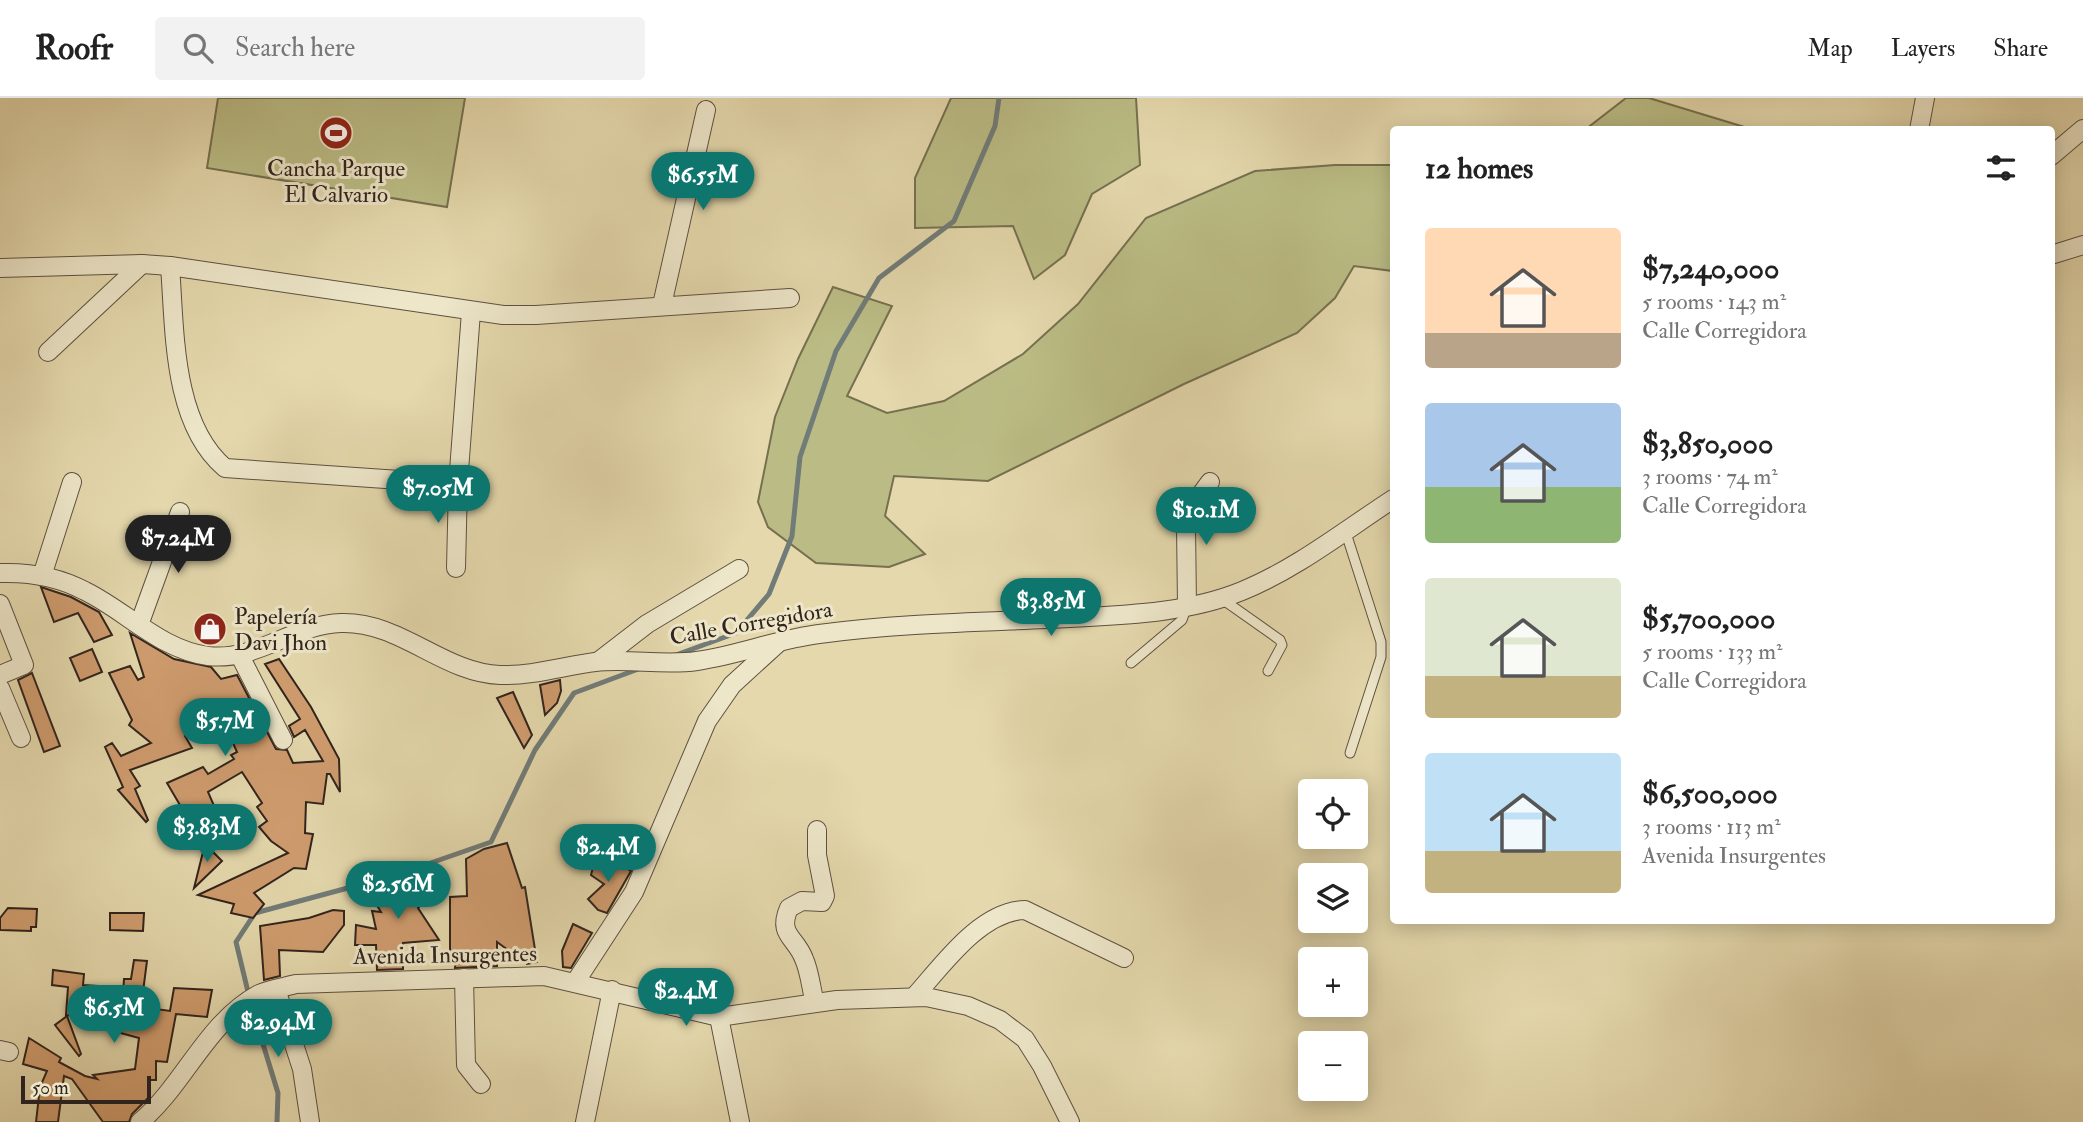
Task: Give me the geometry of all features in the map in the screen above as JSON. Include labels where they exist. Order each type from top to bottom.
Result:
[{"type":"street","points":[[1920,126],[1925,98]]},
{"type":"street","points":[[662,305],[706,110]]},
{"type":"street","points":[[2055,153],[2083,129]]},
{"type":"street","points":[[2055,254],[2083,245]]},
{"type":"street","points":[[0,268],[142,264],[471,312],[536,315],[790,298]]},
{"type":"street","points":[[48,352],[142,264]]},
{"type":"street","points":[[170,267],[178,378],[205,445],[225,468],[458,484]]},
{"type":"street","points":[[456,568],[458,484],[471,312]]},
{"type":"street","points":[[43,576],[72,482]]},
{"type":"street","points":[[1187,606],[1186,526],[1191,508],[1210,482]]},
{"type":"street","name":"Calle Corregidora","points":[[0,573],[43,576],[88,592],[186,651],[208,656],[252,652],[296,632],[323,624],[343,622],[367,624],[387,630],[474,671],[514,674],[599,661],[670,664],[722,656],[780,641],[860,629],[1100,616],[1187,606],[1243,590],[1285,569],[1390,501]]},
{"type":"street","points":[[139,625],[180,512]]},
{"type":"street","points":[[599,661],[647,624],[739,569]]},
{"type":"street","points":[[0,604],[24,665],[0,675]]},
{"type":"street","points":[[576,981],[634,892],[712,712],[732,685],[780,641]]},
{"type":"street","points":[[239,654],[283,740]]},
{"type":"street","points":[[0,688],[21,738]]},
{"type":"street","points":[[815,1003],[804,957],[784,926],[789,908],[802,901],[822,902],[825,896],[817,855],[817,830]]},
{"type":"street","points":[[914,997],[970,935],[1011,910],[1025,910],[1124,958]]},
{"type":"street","name":"Avenida Insurgentes","points":[[268,991],[296,984],[519,975],[576,981],[719,1017],[815,1003],[888,996],[914,997],[968,1006],[1000,1020],[1025,1039],[1070,1122]]},
{"type":"street","points":[[464,978],[466,1065],[481,1084]]},
{"type":"street","points":[[584,1122],[612,990]]},
{"type":"street","points":[[140,1122],[172,1090],[211,1035],[235,1010],[268,991],[302,1069],[310,1122]]},
{"type":"street","points":[[719,1017],[740,1122]]},
{"type":"lane","points":[[1345,530],[1381,642],[1381,657],[1350,753]]},
{"type":"lane","points":[[1221,598],[1280,639],[1282,645],[1268,671]]},
{"type":"lane","points":[[1131,663],[1182,620],[1187,606]]},
{"type":"green space","name":"Cancha Parque El Calvario","points":[[218,98],[465,98],[447,207],[207,168]]},
{"type":"green space","points":[[951,98],[1136,98],[1140,165],[1092,194],[1065,255],[1034,279],[1013,226],[915,228],[915,178]]},
{"type":"green space","points":[[1626,98],[1649,98],[1741,126],[1590,126]]},
{"type":"green space","points":[[1335,165],[1390,165],[1390,271],[1354,266],[1335,298],[1297,333],[1184,384],[988,481],[894,476],[885,516],[925,554],[889,567],[816,563],[768,527],[758,502],[775,417],[798,359],[833,287],[892,306],[847,396],[887,413],[944,401],[1023,354],[1078,304],[1146,218],[1255,171]]},
{"type":"building","points":[[41,587],[71,597],[99,612],[112,635],[94,642],[78,613],[54,622]]},
{"type":"building","points":[[130,633],[174,659],[211,667],[221,679],[237,675],[276,749],[287,750],[293,763],[323,761],[305,730],[294,737],[289,726],[300,719],[265,664],[279,659],[311,707],[339,759],[340,792],[330,774],[327,774],[323,804],[306,802],[305,833],[313,834],[306,869],[294,868],[254,893],[264,904],[253,918],[231,913],[234,904],[198,895],[288,853],[271,841],[259,827],[267,821],[257,807],[262,803],[242,772],[208,792],[227,836],[209,845],[187,817],[167,783],[203,767],[208,774],[234,759],[231,755],[237,752],[229,734],[220,738],[209,719],[185,736],[192,748],[130,770],[140,786],[135,789],[148,820],[146,822],[118,790],[123,787],[105,747],[112,743],[121,756],[151,743],[129,725],[132,720],[109,673],[130,666],[138,680],[144,677]]},
{"type":"building","points":[[92,649],[102,672],[80,681],[70,658]]},
{"type":"building","points":[[32,673],[60,746],[44,752],[18,680]]},
{"type":"building","points":[[560,680],[561,691],[557,703],[545,715],[540,685]]},
{"type":"building","points":[[513,692],[532,735],[524,748],[497,698]]},
{"type":"building","points":[[507,843],[522,888],[525,887],[537,962],[527,964],[497,942],[497,966],[455,968],[456,957],[450,957],[450,897],[467,896],[466,859],[484,849]]},
{"type":"building","points":[[205,844],[222,861],[194,888]]},
{"type":"building","points":[[595,859],[617,868],[619,864],[631,871],[607,913],[598,910],[588,899],[604,884],[591,875]]},
{"type":"building","points":[[438,871],[433,891],[418,908],[439,940],[403,943],[403,969],[377,970],[376,945],[355,945],[356,925],[376,929],[372,911],[381,912],[370,894]]},
{"type":"building","points":[[8,908],[37,909],[36,927],[31,927],[31,931],[0,930],[0,918]]},
{"type":"building","points":[[333,910],[344,911],[344,925],[323,952],[279,950],[280,976],[264,980],[260,926],[309,918]]},
{"type":"building","points":[[110,913],[144,913],[143,931],[110,930]]},
{"type":"building","points":[[573,924],[592,933],[571,968],[563,967],[562,951]]},
{"type":"building","points":[[134,960],[147,961],[141,1007],[170,1011],[174,988],[212,990],[207,1017],[176,1014],[167,1062],[156,1061],[156,1080],[150,1080],[150,1096],[132,1114],[129,1122],[103,1122],[72,1079],[64,1076],[58,1122],[36,1122],[40,1087],[47,1071],[23,1064],[29,1038],[61,1058],[59,1062],[85,1076],[97,1079],[93,1075],[135,1069],[139,1038],[117,1032],[120,1020],[66,1015],[68,987],[52,985],[53,970],[84,974],[83,985],[98,986],[122,1010],[124,979],[131,979]]},
{"type":"building","points":[[67,1016],[81,1054],[79,1056],[55,1025]]},
{"type":"waterway","points":[[676,655],[736,633],[769,594],[792,536],[800,457],[836,351],[879,278],[954,221],[995,126],[999,98]]},
{"type":"waterway","points":[[249,996],[236,942],[255,913],[396,875],[491,842],[535,750],[574,693],[641,668]]},
{"type":"waterway","points":[[251,1005],[278,1093],[277,1122]]},
{"type":"place","name":"Cancha Parque El Calvario","points":[[336,133]]},
{"type":"place","name":"Papelería Davi Jhon","points":[[210,629]]}]
